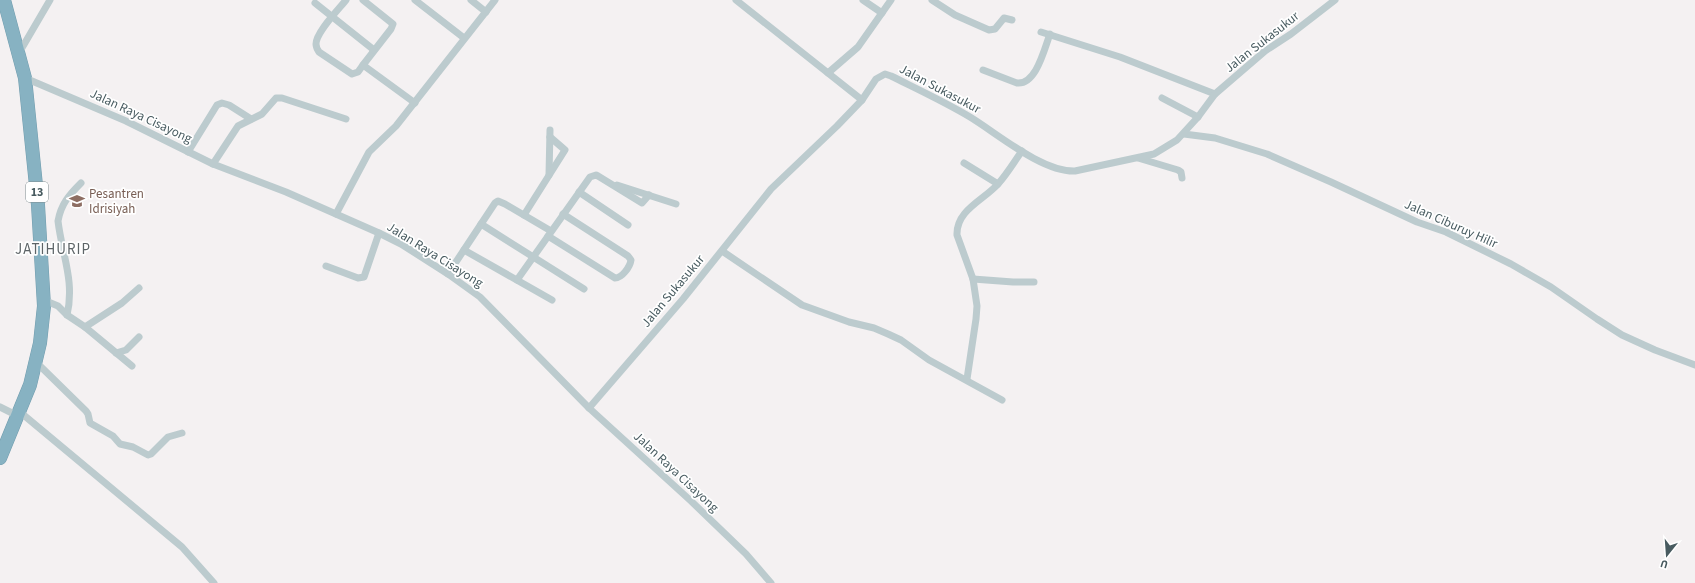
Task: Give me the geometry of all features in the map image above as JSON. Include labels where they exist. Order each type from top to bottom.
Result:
[{"type":"highway","name":"13","points":[[0,458],[30,385],[40,343],[43,296],[38,205],[25,78],[4,0]]},
{"type":"street","points":[[19,53],[50,0]]},
{"type":"street","points":[[346,0],[319,34],[316,42],[316,48],[319,52],[352,74],[358,72],[391,30],[393,24],[363,0]]},
{"type":"street","points":[[415,0],[464,38]]},
{"type":"street","points":[[471,0],[486,12]]},
{"type":"street","points":[[336,214],[369,152],[396,126],[495,0]]},
{"type":"street","points":[[736,0],[862,100]]},
{"type":"street","points":[[862,0],[882,13]]},
{"type":"street","points":[[828,73],[858,47],[891,0]]},
{"type":"street","points":[[932,0],[955,15],[989,30],[995,29],[1004,18],[1012,20]]},
{"type":"street","name":"Jalan Sukasukur","points":[[589,408],[683,299],[771,189],[862,100],[876,79],[886,74],[891,76],[970,117],[1022,151],[1059,170],[1075,171],[1154,154],[1177,140],[1184,134],[1215,94],[1265,51],[1291,34],[1335,0]]},
{"type":"street","points":[[315,4],[374,50]]},
{"type":"street","points":[[1041,32],[1120,57],[1215,94]]},
{"type":"street","points":[[983,70],[1016,83],[1022,84],[1028,82],[1034,74],[1050,34]]},
{"type":"street","points":[[363,65],[415,103]]},
{"type":"street","name":"Jalan Raya Cisayong","points":[[25,78],[104,111],[213,164],[379,233],[401,244],[448,274],[480,297],[589,408],[740,548],[771,583]]},
{"type":"street","points":[[213,164],[238,126],[262,114],[273,100],[279,98],[346,119]]},
{"type":"street","points":[[1162,98],[1198,117]]},
{"type":"street","points":[[188,152],[217,105],[222,103],[229,105],[251,119]]},
{"type":"street","points":[[524,214],[549,175],[565,150],[550,133],[549,175]]},
{"type":"street","name":"Jalan Ciburuy Hilir","points":[[1184,134],[1215,138],[1267,154],[1332,182],[1411,219],[1452,235],[1511,264],[1551,287],[1622,335],[1695,365]]},
{"type":"street","points":[[967,379],[977,306],[973,279],[957,234],[957,227],[959,220],[967,211],[998,184],[1022,151]]},
{"type":"street","points":[[1136,158],[1178,170],[1181,172],[1182,178]]},
{"type":"street","points":[[964,163],[998,184]]},
{"type":"street","points":[[517,280],[563,214],[592,176],[598,176],[642,203],[649,195],[676,204]]},
{"type":"street","points":[[67,316],[71,286],[58,221],[66,198],[82,183]]},
{"type":"street","points":[[579,192],[628,225]]},
{"type":"street","points":[[448,274],[494,203],[498,201],[524,214],[549,234],[615,278],[621,276],[632,260],[563,214]]},
{"type":"street","points":[[481,224],[584,289]]},
{"type":"street","points":[[326,266],[358,278],[364,277],[379,233]]},
{"type":"street","points":[[464,250],[552,300]]},
{"type":"street","points":[[722,251],[802,304],[849,322],[874,328],[888,334],[900,340],[929,360],[967,379],[1002,400]]},
{"type":"street","points":[[973,279],[1034,282]]},
{"type":"street","points":[[85,327],[122,303],[139,288]]},
{"type":"street","points":[[43,296],[46,301],[58,306],[67,316],[85,327],[132,366]]},
{"type":"street","points":[[116,353],[126,350],[139,337]]},
{"type":"street","points":[[36,362],[86,411],[90,423],[113,436],[120,444],[133,447],[148,455],[168,436],[182,433]]},
{"type":"street","points":[[0,407],[21,409],[182,547],[214,583]]},
{"type":"place","name":"Pesantren Idrisiyah","points":[[77,201]]},
{"type":"district","name":"JATIHURIP","points":[[53,249]]}]
